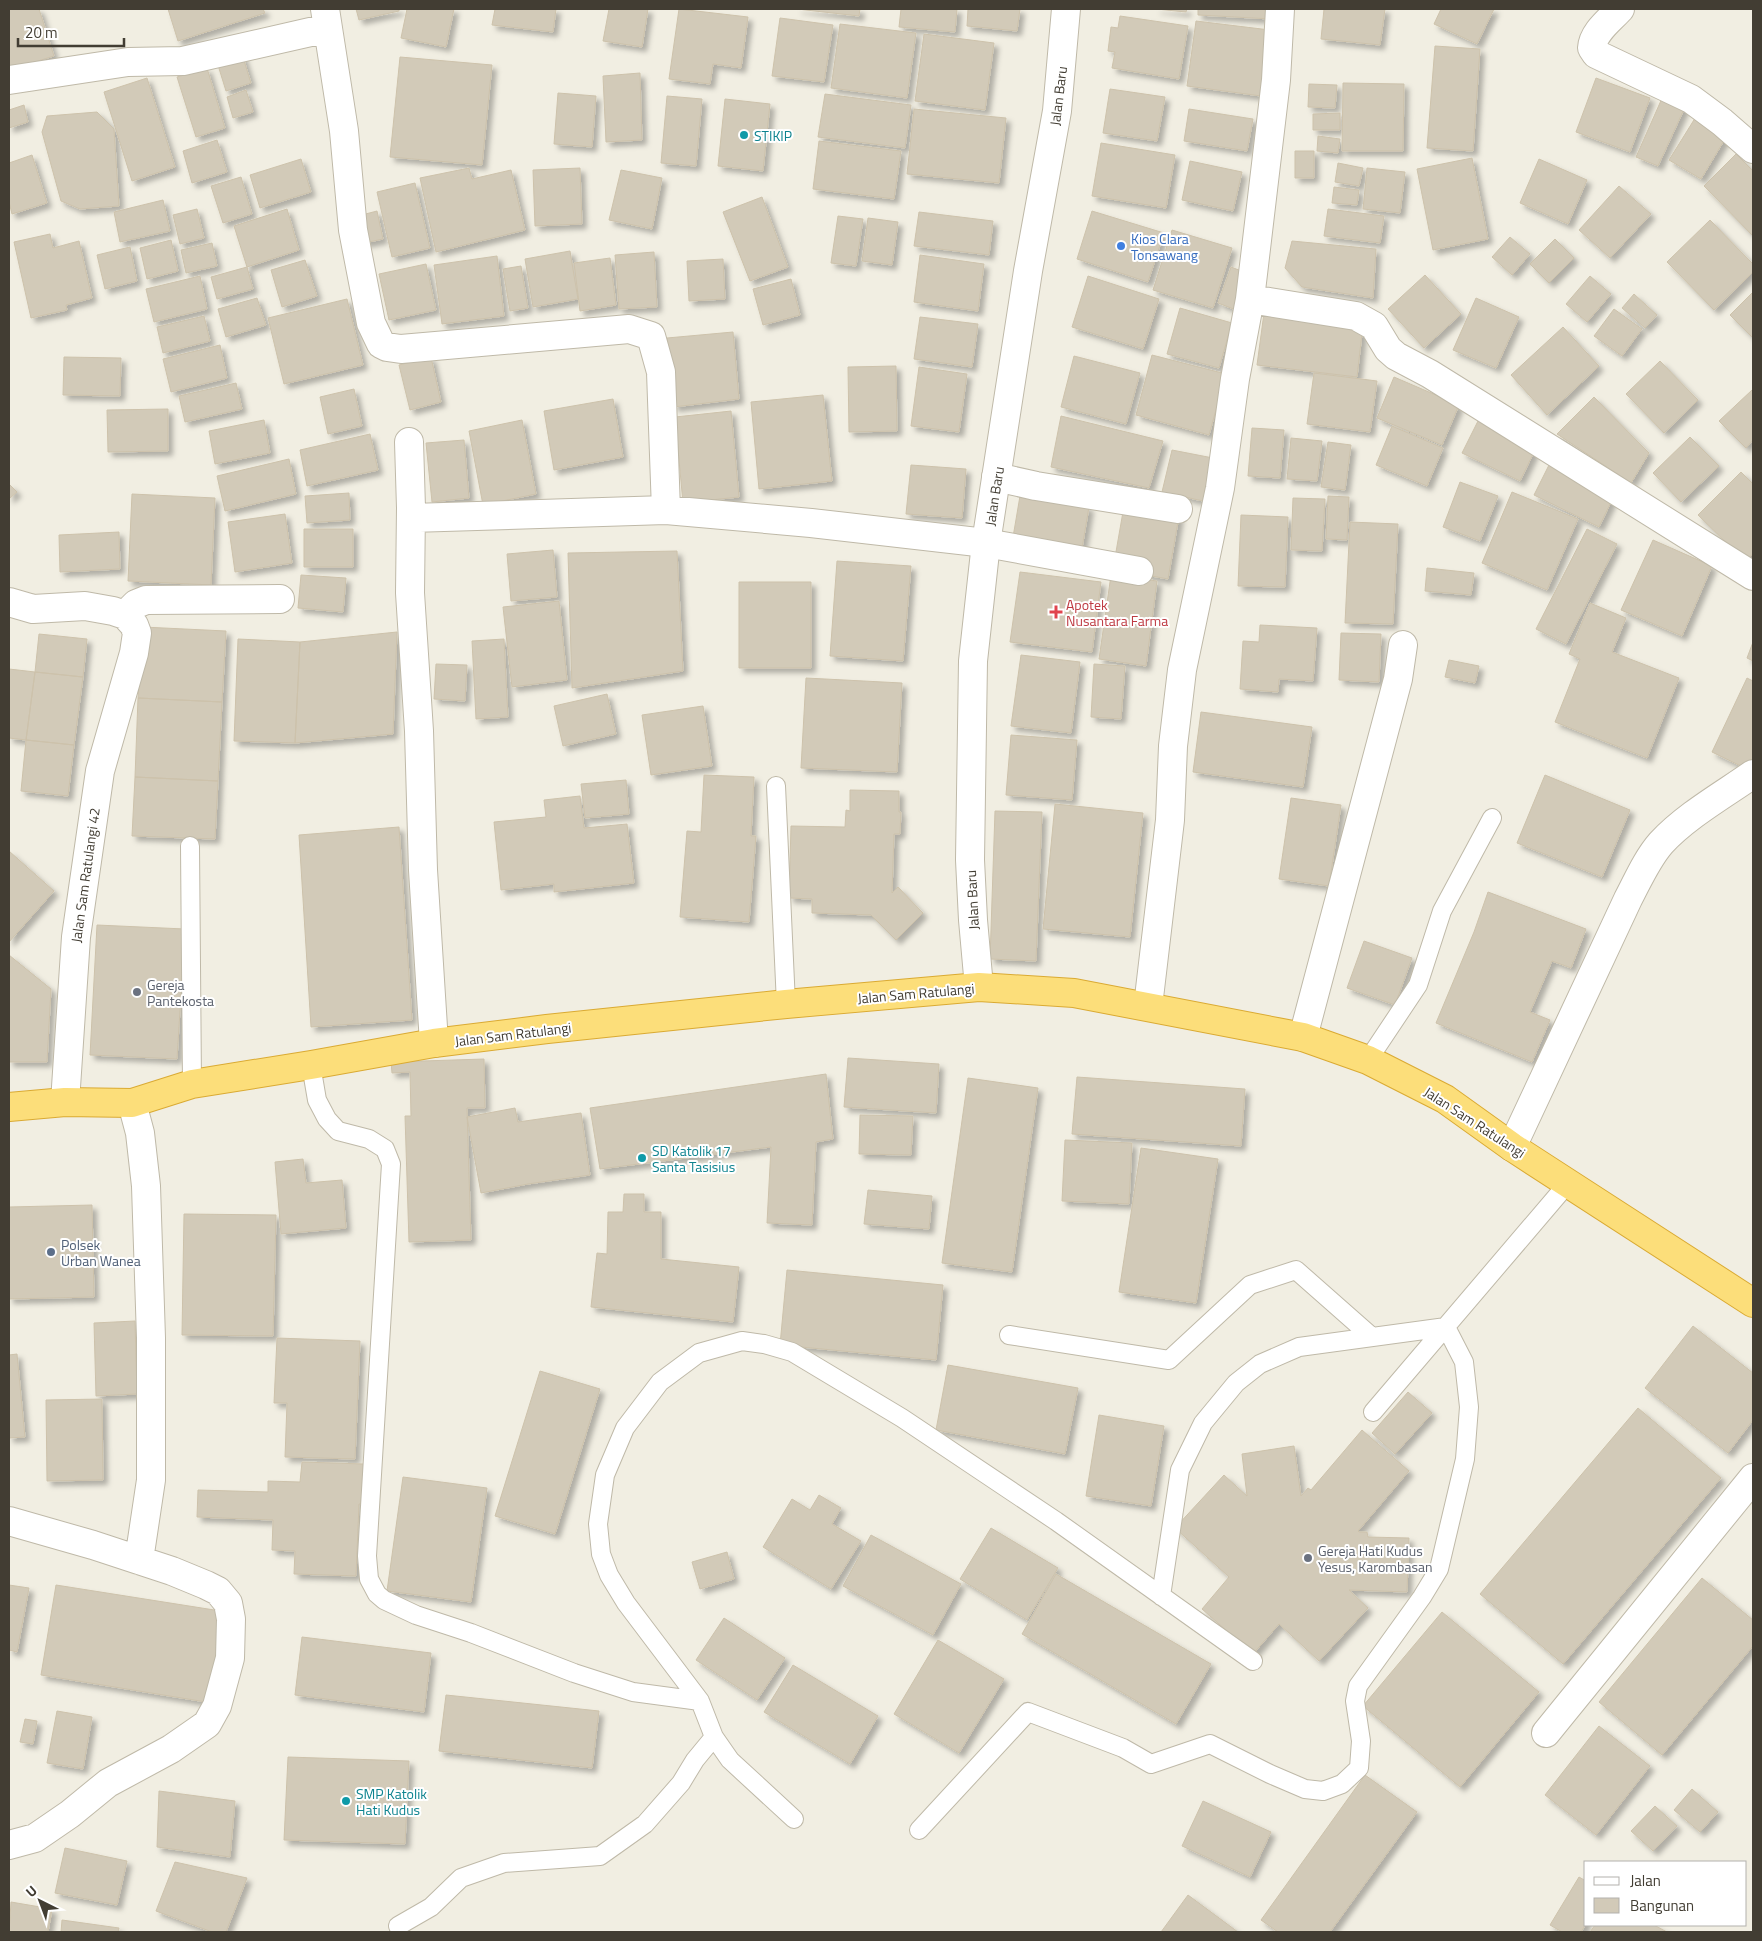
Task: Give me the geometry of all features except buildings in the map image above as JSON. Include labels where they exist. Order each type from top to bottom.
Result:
[{"type":"highway","name":"Jalan Sam Ratulangi","points":[[9,1107],[65,1102],[132,1103],[192,1084],[434,1043],[547,1029],[786,1004],[979,987],[1074,993],[1303,1037],[1368,1060],[1445,1099],[1512,1147],[1569,1182],[1753,1303]]},
{"type":"street","name":"Jalan Baru","points":[[979,987],[970,860],[973,661],[986,543],[996,476],[1028,271],[1057,111],[1066,9]]},
{"type":"street","points":[[1148,1006],[1170,820],[1173,746],[1182,670],[1220,488],[1235,378],[1250,299],[1276,80],[1280,9]]},
{"type":"street","points":[[1620,9],[1597,33],[1592,42],[1592,48],[1596,54],[1690,99],[1722,122],[1753,149]]},
{"type":"street","points":[[9,80],[128,62],[184,61],[326,18],[344,131],[353,230],[371,323],[380,344],[401,349],[629,329],[651,336],[661,372],[666,510]]},
{"type":"street","points":[[1250,299],[1356,316],[1367,322],[1374,326],[1388,349],[1396,356],[1430,374],[1753,576]]},
{"type":"street","points":[[409,442],[410,593],[419,731],[423,870],[434,1043]]},
{"type":"street","points":[[996,476],[1046,488],[1178,509]]},
{"type":"street","points":[[411,518],[666,510],[811,523],[986,543],[1139,571]]},
{"type":"street","points":[[9,602],[33,609],[85,606],[125,615],[136,604],[146,600],[280,599]]},
{"type":"street","name":"Jalan Sam Ratulangi 42","points":[[65,1102],[76,937],[100,771],[134,653],[137,633],[134,625],[125,615]]},
{"type":"street","points":[[1303,1037],[1398,679],[1403,645]]},
{"type":"street","points":[[1512,1147],[1644,868],[1660,844],[1676,829],[1753,774]]},
{"type":"street","points":[[132,1103],[140,1133],[146,1186],[151,1338],[151,1480],[139,1560]]},
{"type":"street","points":[[1546,1733],[1753,1478]]},
{"type":"street","points":[[9,1521],[139,1560],[206,1585],[218,1591],[228,1603],[231,1619],[230,1658],[217,1706],[207,1724],[171,1749],[108,1783],[70,1814],[35,1838],[9,1844]]},
{"type":"lane","points":[[776,786],[786,1004]]},
{"type":"lane","points":[[1368,1060],[1418,985],[1442,911],[1492,818]]},
{"type":"lane","points":[[190,846],[192,1084]]},
{"type":"lane","points":[[311,1065],[318,1100],[327,1119],[338,1131],[369,1139],[385,1149],[391,1164],[367,1556],[369,1579],[377,1594],[384,1600],[416,1615],[471,1633],[574,1673],[633,1692],[700,1701]]},
{"type":"lane","points":[[1373,1412],[1569,1182]]},
{"type":"lane","points":[[1009,1335],[1169,1360],[1250,1284],[1296,1270],[1372,1337]]},
{"type":"lane","points":[[1161,1596],[1180,1470],[1203,1422],[1236,1383],[1260,1364],[1299,1347],[1446,1327]]},
{"type":"lane","points":[[919,1830],[1028,1712],[1123,1748],[1150,1764],[1210,1744],[1305,1789],[1323,1791],[1342,1784],[1358,1768],[1361,1741],[1355,1701],[1358,1686],[1422,1597],[1439,1569],[1465,1459],[1469,1407],[1464,1362],[1446,1327]]},
{"type":"lane","points":[[794,1819],[730,1760],[714,1737],[700,1701],[626,1603],[601,1554],[598,1524],[605,1475],[625,1428],[660,1382],[699,1353],[742,1341],[764,1344],[792,1352],[902,1418],[1056,1521],[1253,1661]]},
{"type":"lane","points":[[398,1926],[431,1908],[461,1878],[504,1863],[600,1856],[646,1824],[681,1783],[695,1760],[714,1737]]},
{"type":"place","name":"STIKIP","points":[[744,135]]},
{"type":"place","name":"Kios Clara Tonsawang","points":[[1121,246]]},
{"type":"place","name":"Apotek Nusantara Farma","points":[[1056,612]]},
{"type":"place","name":"Gereja Pantekosta","points":[[137,992]]},
{"type":"place","name":"SD Katolik 17 Santa Tasisius","points":[[642,1158]]},
{"type":"place","name":"Polsek Urban Wanea","points":[[51,1252]]},
{"type":"place","name":"Gereja Hati Kudus Yesus, Karombasan","points":[[1308,1558]]},
{"type":"place","name":"SMP Katolik Hati Kudus","points":[[346,1801]]}]
